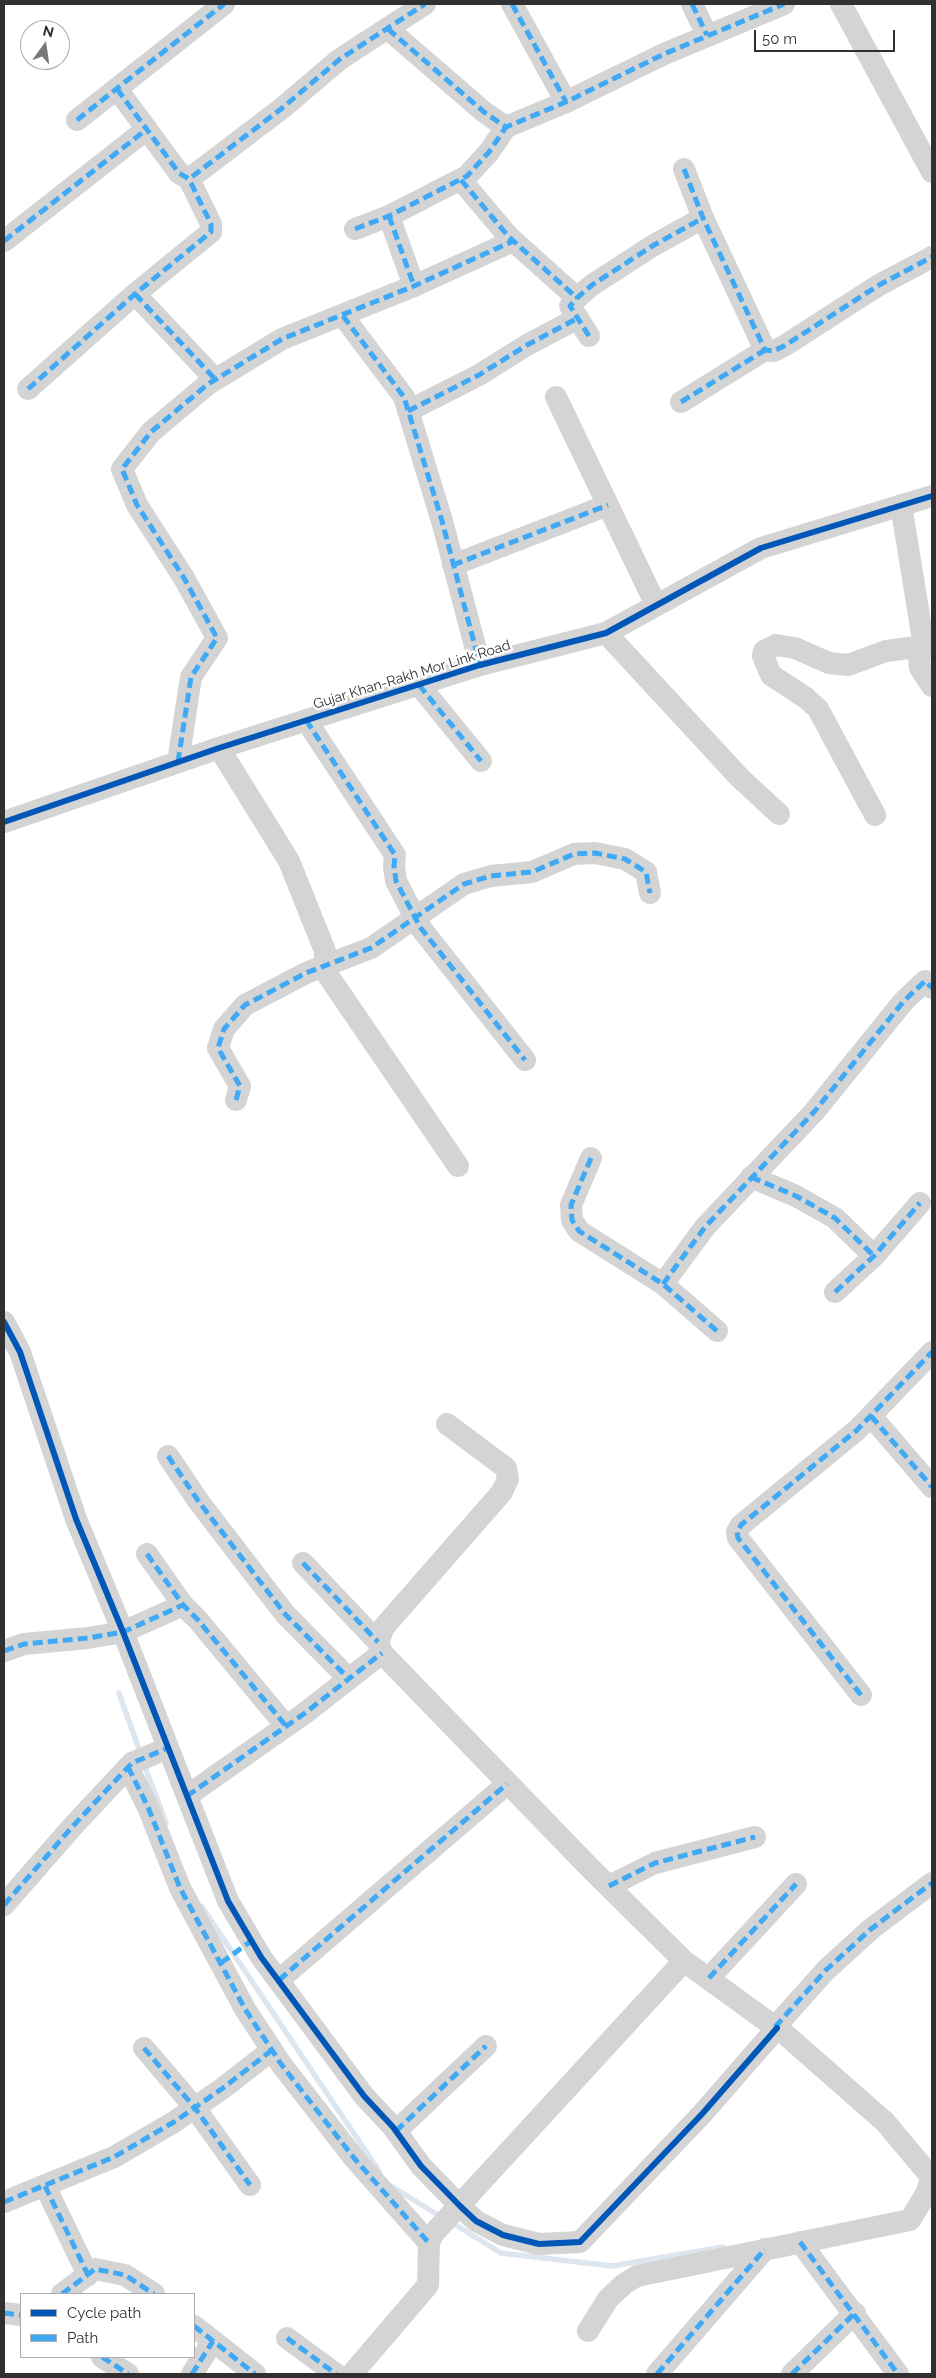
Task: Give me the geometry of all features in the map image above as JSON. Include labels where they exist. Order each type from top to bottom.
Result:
[{"type":"street","points":[[77,120],[224,4]]},
{"type":"street","points":[[189,179],[281,109],[340,59],[424,4]]},
{"type":"street","points":[[512,4],[566,102]]},
{"type":"street","points":[[692,4],[707,36]]},
{"type":"street","points":[[354,230],[389,216],[461,180],[489,152],[506,127],[566,102],[707,36],[784,4]]},
{"type":"street","points":[[841,4],[932,172]]},
{"type":"street","points":[[388,29],[484,112],[506,127]]},
{"type":"street","points":[[28,389],[135,294],[211,232],[211,224],[189,179],[179,173],[117,89]]},
{"type":"street","points":[[4,241],[147,129]]},
{"type":"street","points":[[684,169],[703,218],[765,350]]},
{"type":"street","points":[[461,180],[581,317]]},
{"type":"street","points":[[389,216],[414,286]]},
{"type":"street","points":[[408,410],[479,375],[581,317],[592,285],[654,245],[703,218]]},
{"type":"street","points":[[178,762],[192,677],[217,638],[184,578],[137,505],[122,470],[151,432],[215,379],[282,339],[414,286],[513,241]]},
{"type":"street","points":[[681,402],[765,350],[774,351],[784,346],[879,285],[932,257]]},
{"type":"street","points":[[135,294],[215,379]]},
{"type":"street","points":[[343,316],[404,397],[453,564],[480,666]]},
{"type":"street","points":[[556,397],[656,605]]},
{"type":"street","name":"Gujar Khan-Rakh Mor Link Road","points":[[4,822],[219,748],[420,684],[606,633],[761,548],[932,496]]},
{"type":"street","points":[[453,564],[608,505]]},
{"type":"street","points":[[901,505],[928,643],[919,658],[920,668],[932,686]]},
{"type":"street","points":[[606,633],[740,778],[779,814]]},
{"type":"street","points":[[875,815],[818,709],[806,698],[771,675],[765,664],[764,651],[776,645],[786,646],[829,663],[848,665],[886,651],[928,643]]},
{"type":"street","points":[[420,684],[481,761]]},
{"type":"street","points":[[306,720],[395,855],[396,881],[415,918],[525,1060]]},
{"type":"street","points":[[219,748],[289,861],[325,951],[325,972],[458,1166]]},
{"type":"street","points":[[236,1100],[240,1086],[218,1048],[224,1029],[245,1006],[325,964],[363,952],[472,881],[491,876],[532,872],[574,854],[594,853],[625,859],[646,872],[650,894]]},
{"type":"street","points":[[663,1284],[706,1226],[814,1112],[903,1002],[925,981],[932,988]]},
{"type":"street","points":[[591,1158],[571,1205],[572,1220],[579,1232],[663,1284],[717,1331]]},
{"type":"street","points":[[751,1177],[796,1196],[835,1218],[874,1256]]},
{"type":"street","points":[[835,1292],[874,1256],[920,1202]]},
{"type":"street","points":[[4,1322],[20,1352],[76,1519],[161,1750],[188,1796],[228,1901],[245,2009],[272,2050],[354,2158],[433,2237]]},
{"type":"street","points":[[861,1695],[738,1538],[737,1532],[741,1525],[871,1416],[932,1352]]},
{"type":"street","points":[[871,1416],[932,1487]]},
{"type":"street","points":[[188,1796],[349,1679],[380,1648],[384,1627],[502,1492],[508,1479],[506,1468],[447,1424]]},
{"type":"street","points":[[168,1456],[199,1502],[285,1614],[349,1679]]},
{"type":"street","points":[[147,1554],[183,1605],[198,1620],[286,1726]]},
{"type":"street","points":[[303,1563],[507,1784],[608,1886],[684,1961],[776,2028],[885,2122],[930,2183],[910,2220],[637,2276],[624,2284],[608,2299],[588,2331]]},
{"type":"street","points":[[4,1651],[24,1644],[88,1638],[117,1633],[183,1605]]},
{"type":"street","points":[[4,1905],[130,1765],[161,1750]]},
{"type":"street","points":[[130,1765],[180,1888],[235,1953],[279,1980],[364,2096],[396,2131],[421,2166],[458,2208],[476,2221],[503,2235],[539,2244],[580,2242],[702,2114],[826,1970],[870,1928],[932,1883]]},
{"type":"street","points":[[279,1980],[507,1784]]},
{"type":"street","points":[[608,1886],[655,1863],[755,1837]]},
{"type":"street","points":[[709,1978],[796,1884]]},
{"type":"street","points":[[352,2374],[428,2285],[433,2237],[684,1961]]},
{"type":"street","points":[[396,2131],[486,2046]]},
{"type":"street","points":[[144,2048],[195,2108],[250,2185]]},
{"type":"street","points":[[4,2202],[114,2157],[195,2108],[272,2050]]},
{"type":"street","points":[[45,2186],[88,2274]]},
{"type":"street","points":[[800,2242],[855,2313],[898,2374]]},
{"type":"street","points":[[657,2374],[765,2249]]},
{"type":"street","points":[[63,2293],[95,2269],[125,2275],[152,2293]]},
{"type":"street","points":[[4,2313],[20,2315]]},
{"type":"street","points":[[792,2374],[855,2313]]},
{"type":"street","points":[[195,2327],[255,2374]]},
{"type":"street","points":[[287,2338],[336,2374]]},
{"type":"street","points":[[192,2374],[214,2341]]},
{"type":"street","points":[[104,2358],[128,2374]]},
{"type":"waterway","points":[[119,1693],[141,1755]]},
{"type":"waterway","points":[[144,1764],[166,1823]]},
{"type":"waterway","points":[[202,1907],[379,2171]]},
{"type":"waterway","points":[[391,2186],[443,2218]]},
{"type":"waterway","points":[[451,2222],[501,2253],[612,2266],[723,2247]]},
{"type":"marked path","points":[[77,120],[224,4]]},
{"type":"marked path","points":[[117,89],[179,173],[189,179],[281,109],[340,59],[425,4]]},
{"type":"marked path","points":[[512,4],[566,102]]},
{"type":"marked path","points":[[692,4],[707,35]]},
{"type":"marked path","points":[[388,29],[484,112],[506,127],[566,102],[664,54],[784,4]]},
{"type":"marked path","points":[[355,229],[389,216],[467,176],[489,152],[506,127]]},
{"type":"marked path","points":[[4,241],[147,129]]},
{"type":"marked path","points":[[684,169],[703,218],[765,350],[774,351],[784,346],[879,285],[932,257]]},
{"type":"marked path","points":[[28,389],[135,294],[211,232],[211,224],[189,179]]},
{"type":"marked path","points":[[461,180],[509,237],[577,298]]},
{"type":"marked path","points":[[389,216],[414,286]]},
{"type":"marked path","points":[[589,336],[570,306],[577,298],[592,285],[654,245],[703,218]]},
{"type":"marked path","points":[[178,762],[191,677],[217,638],[184,578],[137,505],[122,469],[151,432],[208,384],[282,339],[414,286],[513,241]]},
{"type":"marked path","points":[[135,294],[215,379]]},
{"type":"marked path","points":[[343,316],[404,397],[442,521],[480,665]]},
{"type":"marked path","points":[[408,411],[479,375],[527,345],[578,318]]},
{"type":"marked path","points":[[681,402],[765,350]]},
{"type":"marked path","points":[[453,565],[608,505]]},
{"type":"marked path","points":[[419,685],[481,761]]},
{"type":"marked path","points":[[306,720],[395,855],[396,881],[420,927],[525,1060]]},
{"type":"marked path","points":[[236,1100],[240,1086],[218,1048],[224,1029],[245,1005],[306,973],[371,948],[464,884],[491,876],[532,872],[574,854],[595,853],[625,859],[646,872],[650,893]]},
{"type":"marked path","points":[[663,1284],[705,1227],[814,1112],[903,1002],[925,981],[932,988]]},
{"type":"marked path","points":[[591,1158],[571,1205],[572,1220],[579,1231],[663,1284],[717,1331]]},
{"type":"marked path","points":[[751,1177],[796,1196],[835,1218],[874,1256]]},
{"type":"marked path","points":[[835,1292],[874,1256],[920,1203]]},
{"type":"marked path","points":[[861,1695],[738,1538],[737,1532],[741,1525],[857,1430],[932,1352]]},
{"type":"marked path","points":[[871,1416],[932,1487]]},
{"type":"marked path","points":[[168,1456],[199,1502],[285,1614],[349,1679]]},
{"type":"marked path","points":[[147,1554],[183,1605],[198,1620],[286,1726]]},
{"type":"marked path","points":[[303,1563],[378,1642]]},
{"type":"marked path","points":[[4,1651],[24,1644],[88,1638],[123,1632],[183,1605]]},
{"type":"marked path","points":[[187,1796],[305,1713],[382,1653]]},
{"type":"marked path","points":[[4,1905],[73,1826],[132,1763],[168,1748]]},
{"type":"marked path","points":[[128,1767],[148,1807],[180,1888],[245,2009],[281,2064],[354,2158],[429,2243]]},
{"type":"marked path","points":[[279,1980],[507,1784]]},
{"type":"marked path","points":[[609,1886],[655,1863],[755,1837]]},
{"type":"marked path","points":[[775,2027],[826,1970],[871,1929],[932,1883]]},
{"type":"marked path","points":[[709,1978],[796,1884]]},
{"type":"marked path","points":[[221,1963],[251,1941]]},
{"type":"marked path","points":[[396,2131],[486,2046]]},
{"type":"marked path","points":[[144,2048],[195,2108],[250,2185]]},
{"type":"marked path","points":[[4,2202],[114,2157],[174,2122],[223,2088],[272,2050]]},
{"type":"marked path","points":[[45,2186],[88,2275]]},
{"type":"marked path","points":[[800,2242],[898,2374]]},
{"type":"marked path","points":[[657,2374],[765,2249]]},
{"type":"marked path","points":[[63,2293],[95,2269],[125,2275],[152,2293]]},
{"type":"marked path","points":[[4,2313],[20,2315]]},
{"type":"marked path","points":[[792,2374],[855,2313]]},
{"type":"marked path","points":[[195,2327],[255,2374]]},
{"type":"marked path","points":[[287,2338],[336,2374]]},
{"type":"marked path","points":[[192,2374],[213,2341]]},
{"type":"marked path","points":[[104,2358],[128,2374]]},
{"type":"cycle path","points":[[4,822],[219,748],[480,665],[606,633],[761,548],[932,496]]},
{"type":"cycle path","points":[[4,1322],[20,1352],[76,1519],[123,1632],[228,1901],[261,1957],[364,2096],[393,2127],[421,2166],[476,2221],[503,2235],[539,2244],[580,2242],[702,2114],[777,2028]]}]
